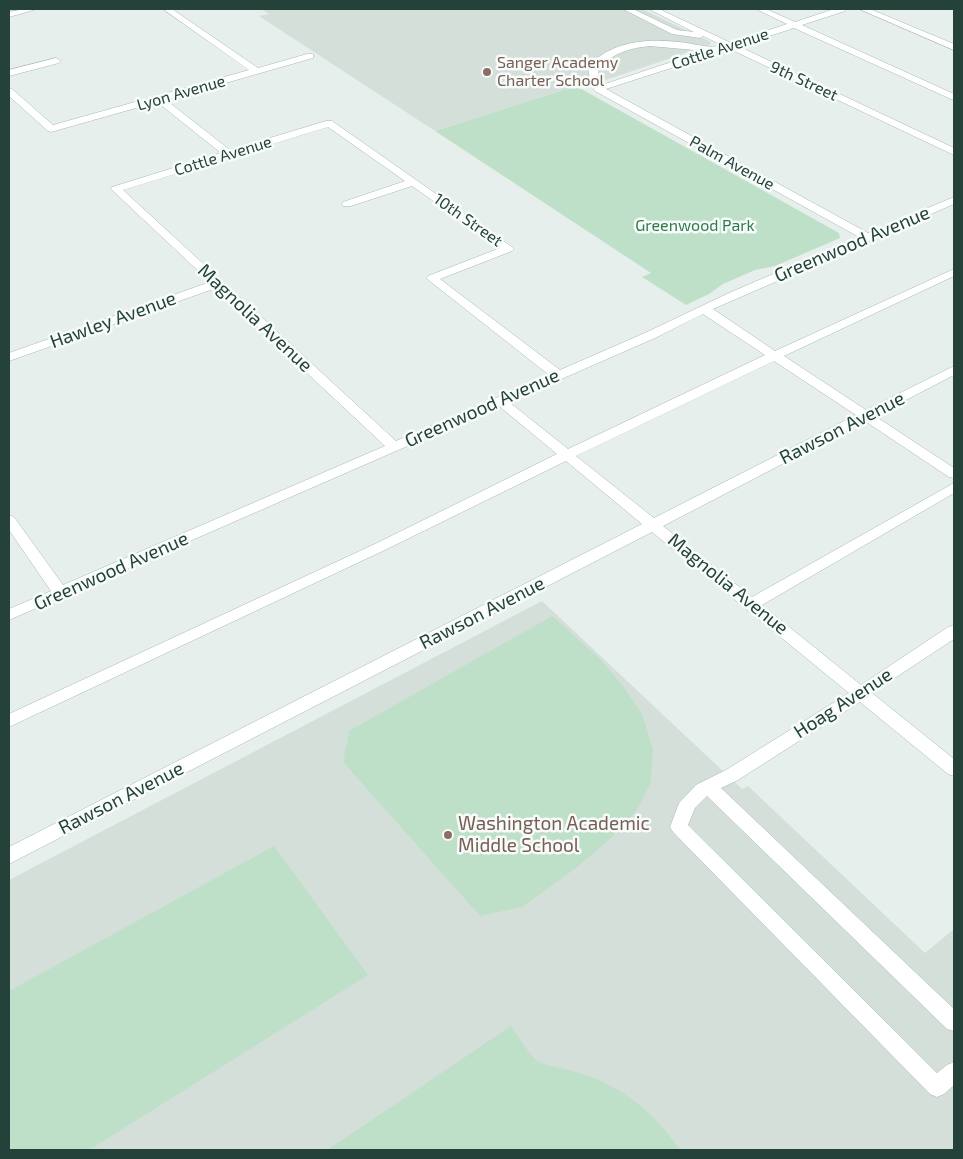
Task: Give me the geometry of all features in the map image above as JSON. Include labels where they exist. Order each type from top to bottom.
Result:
[{"type":"street","points":[[9,15],[33,9]]},
{"type":"street","points":[[167,9],[256,71]]},
{"type":"street","points":[[627,9],[675,32],[707,35]]},
{"type":"street","name":"9th Street","points":[[653,9],[954,152]]},
{"type":"street","points":[[760,9],[954,97]]},
{"type":"street","name":"Cottle Avenue","points":[[601,88],[842,9]]},
{"type":"street","points":[[863,9],[954,47]]},
{"type":"street","points":[[601,88],[595,80],[593,67],[601,58],[618,50],[638,45],[659,43],[683,44],[716,51]]},
{"type":"street","name":"Lyon Avenue","points":[[9,91],[51,130],[310,56]]},
{"type":"street","points":[[9,73],[56,60]]},
{"type":"street","name":"Palm Avenue","points":[[601,88],[867,237]]},
{"type":"street","points":[[159,99],[228,154]]},
{"type":"street","name":"Cottle Avenue","points":[[116,189],[329,123]]},
{"type":"street","name":"10th Street","points":[[329,123],[508,249],[432,278],[558,375]]},
{"type":"street","points":[[347,204],[413,182]]},
{"type":"street","name":"Magnolia Avenue","points":[[116,189],[394,447]]},
{"type":"street","name":"Greenwood Avenue","points":[[9,615],[954,200]]},
{"type":"street","points":[[9,721],[382,546],[569,456],[675,402],[954,272]]},
{"type":"street","name":"Hawley Avenue","points":[[9,357],[218,283]]},
{"type":"street","points":[[704,309],[954,474]]},
{"type":"street","name":"Rawson Avenue","points":[[9,856],[954,370]]},
{"type":"street","name":"Magnolia Avenue","points":[[500,400],[655,524],[954,769]]},
{"type":"street","points":[[753,604],[954,487]]},
{"type":"street","points":[[9,520],[60,593]]},
{"type":"street","name":"Hoag Avenue","points":[[954,631],[732,775],[695,793],[681,813],[679,826],[937,1087],[954,1072]]},
{"type":"street","points":[[708,786],[954,1022]]},
{"type":"shaded area","name":"Sanger Academy Charter School","points":[[262,9],[642,9],[711,42],[710,45],[581,88],[576,86],[435,131],[259,16],[269,14]]},
{"type":"shaded area","name":"Washington Academic Middle School","points":[[542,601],[742,789],[748,786],[925,953],[954,929],[954,1150],[9,1150],[9,880]]},
{"type":"green space","name":"Greenwood Park","points":[[576,86],[839,233],[840,238],[775,266],[755,270],[723,284],[709,294],[686,305],[642,277],[651,273],[435,131]]},
{"type":"green space","points":[[552,616],[600,659],[623,686],[642,714],[653,750],[651,782],[637,810],[612,837],[576,868],[522,907],[480,916],[343,762],[349,731]]},
{"type":"green space","points":[[274,846],[368,975],[89,1150],[9,1150],[9,991]]},
{"type":"green space","points":[[511,1026],[536,1060],[543,1064],[578,1072],[612,1086],[650,1114],[680,1150],[327,1150]]},
{"type":"place","name":"Sanger Academy Charter School","points":[[487,72]]},
{"type":"place","name":"Washington Academic Middle School","points":[[448,835]]}]
